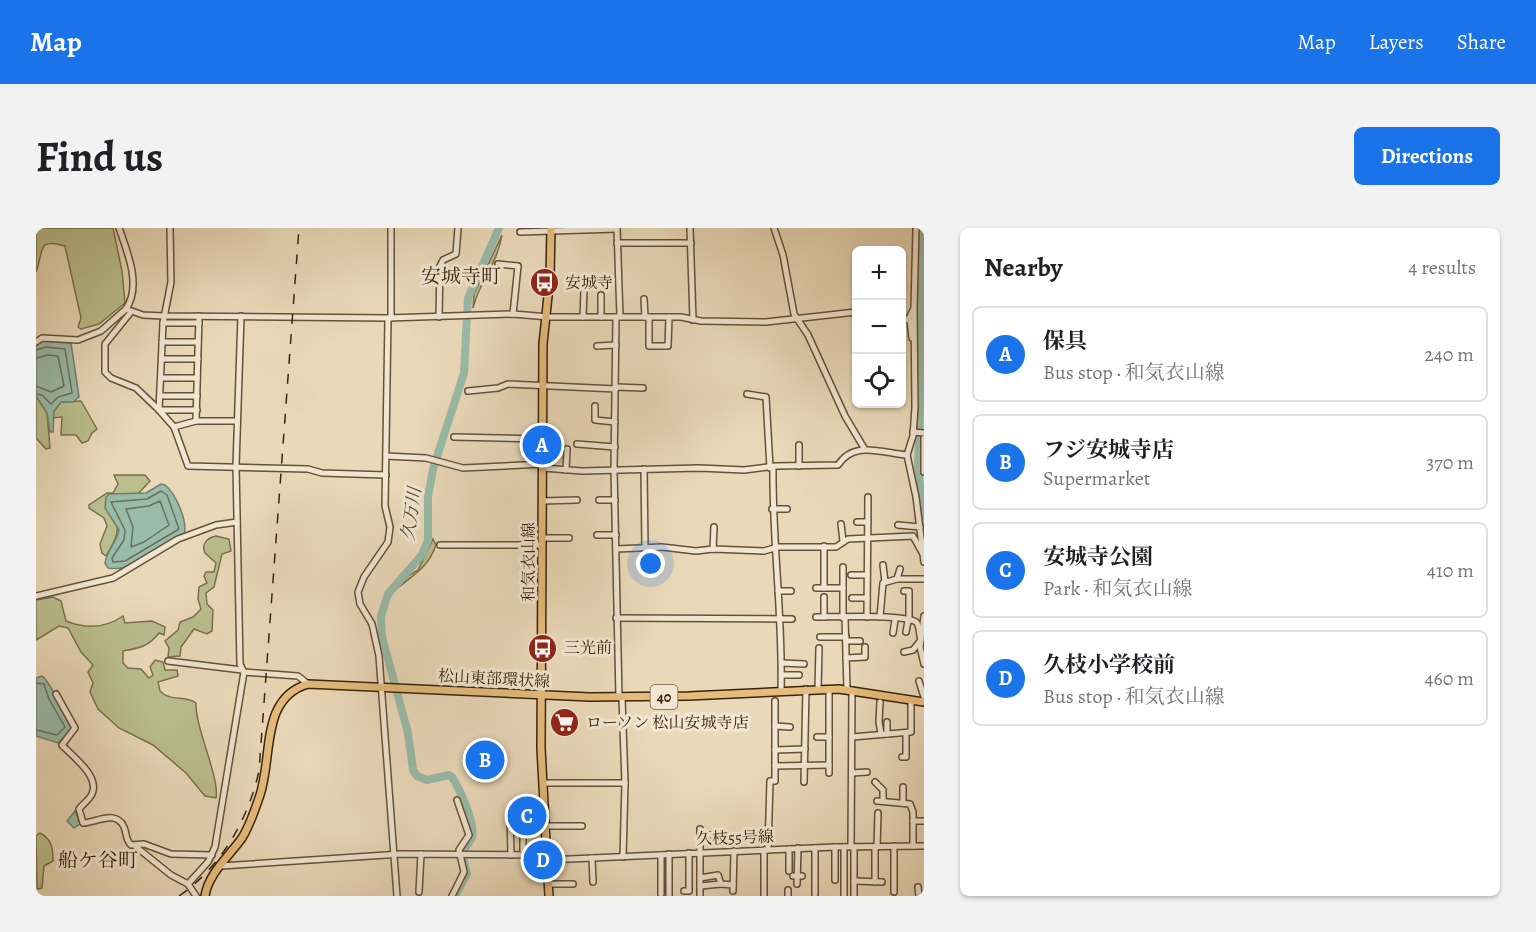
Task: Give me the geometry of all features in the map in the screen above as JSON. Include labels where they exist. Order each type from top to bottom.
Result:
[{"type":"main road","name":"和気衣山線","points":[[549,896],[541,695],[542,387],[544,316],[550,277],[551,229]]},
{"type":"main road","name":"松山東部環状線","points":[[308,684],[621,697],[849,689],[911,702],[924,702]]},
{"type":"main road","points":[[205,896],[211,879],[244,835],[259,799],[267,768],[271,728],[278,705],[293,690],[308,684]]},
{"type":"street","points":[[119,228],[132,264],[131,300],[129,310],[105,344],[105,372],[136,388],[159,410],[174,427],[188,465],[386,475]]},
{"type":"street","points":[[159,410],[163,323],[171,282],[170,228]]},
{"type":"street","points":[[390,228],[385,506],[389,537],[360,583],[358,596],[373,628],[384,687],[387,792],[395,855],[397,896]]},
{"type":"street","points":[[439,317],[440,266],[443,260],[456,254],[458,228]]},
{"type":"street","points":[[520,232],[617,228],[618,317],[614,470],[616,618],[625,783],[622,856]]},
{"type":"street","points":[[690,228],[693,320]]},
{"type":"street","points":[[774,228],[782,249],[796,317],[808,335],[845,417],[864,448]]},
{"type":"street","points":[[916,228],[914,432],[907,455],[924,562]]},
{"type":"street","points":[[617,243],[691,243]]},
{"type":"street","points":[[498,264],[518,266],[513,314]]},
{"type":"street","points":[[583,317],[584,290]]},
{"type":"street","points":[[601,295],[601,317]]},
{"type":"street","points":[[644,298],[649,346],[668,345],[669,317]]},
{"type":"street","points":[[914,308],[909,318],[915,344]]},
{"type":"street","points":[[36,342],[42,338],[78,340],[101,332],[129,310],[164,316],[390,318],[513,314],[669,317],[766,322],[852,312]]},
{"type":"street","points":[[196,421],[199,316]]},
{"type":"street","points":[[188,884],[212,855],[243,671],[238,622],[236,466],[241,316]]},
{"type":"street","points":[[163,323],[199,323]]},
{"type":"street","points":[[162,342],[198,342]]},
{"type":"street","points":[[915,344],[924,346]]},
{"type":"street","points":[[597,345],[616,345]]},
{"type":"street","points":[[162,359],[198,359]]},
{"type":"street","points":[[161,378],[197,378]]},
{"type":"street","points":[[468,391],[498,388],[508,384],[542,387],[643,388]]},
{"type":"street","points":[[747,394],[764,395],[766,398],[780,619],[781,690]]},
{"type":"street","points":[[160,396],[197,396]]},
{"type":"street","points":[[595,406],[595,420],[615,422]]},
{"type":"street","points":[[159,410],[197,410]]},
{"type":"street","points":[[174,427],[196,421],[237,421]]},
{"type":"street","points":[[914,432],[924,435],[924,472]]},
{"type":"street","points":[[454,437],[543,439]]},
{"type":"street","points":[[577,444],[615,447]]},
{"type":"street","points":[[799,445],[799,466]]},
{"type":"street","points":[[386,456],[432,460],[472,468],[543,466],[566,470],[744,470],[838,465],[843,457],[864,448],[907,455]]},
{"type":"street","points":[[566,470],[567,449]]},
{"type":"street","points":[[644,469],[645,547]]},
{"type":"street","points":[[867,617],[868,497]]},
{"type":"street","points":[[543,501],[578,500]]},
{"type":"street","points":[[599,500],[615,500]]},
{"type":"street","points":[[772,508],[787,509]]},
{"type":"street","points":[[36,596],[113,578],[178,539],[216,525],[237,522]]},
{"type":"street","points":[[858,522],[868,522]]},
{"type":"street","points":[[842,524],[843,541]]},
{"type":"street","points":[[898,525],[920,528]]},
{"type":"street","points":[[713,549],[714,527]]},
{"type":"street","points":[[597,535],[616,535]]},
{"type":"street","points":[[616,549],[645,547],[696,551],[713,549],[764,551],[775,548],[838,546],[843,541],[868,538],[915,536],[923,554]]},
{"type":"street","points":[[440,544],[568,538]]},
{"type":"street","points":[[824,546],[824,588]]},
{"type":"street","points":[[883,566],[885,582],[882,585],[883,624]]},
{"type":"street","points":[[843,567],[846,658],[852,737],[854,896]]},
{"type":"street","points":[[897,579],[900,568]]},
{"type":"street","points":[[851,575],[867,575]]},
{"type":"street","points":[[885,582],[897,579],[924,579]]},
{"type":"street","points":[[816,588],[843,588]]},
{"type":"street","points":[[778,591],[791,591]]},
{"type":"street","points":[[904,591],[909,591],[909,621],[906,632]]},
{"type":"street","points":[[824,597],[824,618]]},
{"type":"street","points":[[852,598],[867,598]]},
{"type":"street","points":[[904,652],[913,650],[921,640],[924,616]]},
{"type":"street","points":[[816,618],[882,617],[917,623],[924,664]]},
{"type":"street","points":[[616,618],[792,619]]},
{"type":"street","points":[[893,633],[896,620]]},
{"type":"street","points":[[820,637],[860,640]]},
{"type":"street","points":[[846,658],[865,657],[865,647]]},
{"type":"street","points":[[819,648],[819,689]]},
{"type":"street","points":[[168,661],[298,676],[308,684]]},
{"type":"street","points":[[782,663],[804,664]]},
{"type":"street","points":[[782,675],[800,675]]},
{"type":"street","points":[[919,681],[924,697]]},
{"type":"street","points":[[804,782],[806,689]]},
{"type":"street","points":[[829,689],[829,773]]},
{"type":"street","points":[[56,694],[75,728],[62,745],[88,774],[93,783],[92,794],[79,809],[83,823],[103,818],[114,819],[124,827],[128,842],[171,875],[188,884],[196,896]]},
{"type":"street","points":[[764,896],[770,781],[775,781],[775,701]]},
{"type":"street","points":[[880,702],[879,723],[884,734]]},
{"type":"street","points":[[852,737],[906,733],[913,729],[911,702]]},
{"type":"street","points":[[884,734],[887,722]]},
{"type":"street","points":[[775,726],[790,727]]},
{"type":"street","points":[[902,757],[906,757],[906,733]]},
{"type":"street","points":[[817,737],[829,737]]},
{"type":"street","points":[[775,750],[805,749]]},
{"type":"street","points":[[775,765],[829,765]]},
{"type":"street","points":[[852,773],[867,771]]},
{"type":"street","points":[[875,782],[883,790],[880,801],[903,803],[912,807],[913,846]]},
{"type":"street","points":[[543,783],[625,783]]},
{"type":"street","points":[[903,788],[903,803]]},
{"type":"street","points":[[452,896],[464,872],[460,846],[469,835],[469,828],[458,800]]},
{"type":"street","points":[[875,882],[878,813]]},
{"type":"street","points":[[511,815],[508,831],[511,855]]},
{"type":"street","points":[[913,821],[924,821]]},
{"type":"street","points":[[523,825],[524,855]]},
{"type":"street","points":[[546,826],[582,826]]},
{"type":"street","points":[[700,896],[700,832],[711,835]]},
{"type":"street","points":[[135,846],[144,844],[171,854],[212,855]]},
{"type":"street","points":[[894,846],[894,892]]},
{"type":"street","name":"久枝55号線","points":[[221,866],[421,854],[592,858],[798,848],[924,846]]},
{"type":"street","points":[[835,847],[835,880]]},
{"type":"street","points":[[844,847],[844,896]]},
{"type":"street","points":[[795,875],[798,848]]},
{"type":"street","points":[[815,848],[813,876],[815,894]]},
{"type":"street","points":[[789,849],[797,884]]},
{"type":"street","points":[[700,886],[721,884],[733,888],[734,851]]},
{"type":"street","points":[[684,891],[689,891],[689,853]]},
{"type":"street","points":[[419,892],[421,854]]},
{"type":"street","points":[[669,854],[669,896]]},
{"type":"street","points":[[661,855],[661,894]]},
{"type":"street","points":[[592,858],[593,882]]},
{"type":"street","points":[[700,878],[718,875],[721,884]]},
{"type":"street","points":[[854,881],[882,882]]},
{"type":"street","points":[[548,884],[573,884]]},
{"type":"street","points":[[918,887],[919,896]]},
{"type":"shaded area","points":[[36,228],[113,228],[122,271],[125,303],[99,324],[81,329],[78,327],[81,318],[65,246],[49,243],[45,245],[36,272]]},
{"type":"shaded area","points":[[502,235],[500,246],[473,308],[474,294]]},
{"type":"shaded area","points":[[36,396],[47,413],[50,448],[46,449],[36,438]]},
{"type":"shaded area","points":[[81,401],[97,429],[88,441],[82,443],[76,435],[61,435],[62,417],[52,418],[61,402]]},
{"type":"shaded area","points":[[114,475],[145,475],[150,481],[137,495],[109,494],[117,532],[106,556],[102,553],[100,544],[107,526],[104,518],[89,508],[89,505],[107,493],[113,493],[118,484]]},
{"type":"shaded area","points":[[216,536],[229,539],[231,551],[222,554],[214,587],[206,593],[207,604],[213,610],[212,631],[207,634],[194,629],[181,647],[180,656],[168,657],[169,648],[165,641],[178,630],[180,622],[193,617],[201,609],[198,599],[199,587],[207,583],[204,576],[206,572],[214,572],[216,563],[205,553],[204,544]]},
{"type":"shaded area","points":[[433,539],[436,545],[430,559],[421,569],[399,587],[408,576],[418,570]]},
{"type":"shaded area","points":[[53,597],[61,601],[66,621],[73,624],[103,625],[123,616],[125,623],[152,621],[165,627],[164,635],[159,633],[143,646],[123,651],[123,663],[128,668],[141,669],[149,678],[153,675],[150,667],[155,660],[163,662],[165,670],[177,670],[178,676],[158,682],[160,691],[168,696],[188,699],[196,703],[199,726],[214,778],[216,798],[205,796],[186,773],[153,745],[119,728],[98,709],[90,692],[93,683],[88,672],[93,665],[81,652],[68,628],[59,626],[36,640],[36,600]]},
{"type":"shaded area","points":[[40,833],[51,845],[53,861],[44,866],[42,888],[37,889],[36,836]]},
{"type":"water","points":[[43,341],[71,343],[79,397],[73,402],[61,402],[54,411],[53,432],[50,432],[47,413],[36,396],[36,345]]},
{"type":"water","points":[[161,484],[169,489],[180,508],[185,529],[184,535],[129,566],[108,568],[105,563],[106,558],[119,530],[105,508],[106,497],[109,494],[146,493]]},
{"type":"water","points":[[42,676],[68,718],[72,730],[58,743],[36,736],[36,678]]},
{"type":"water","points":[[75,811],[80,824],[74,828],[67,821]]},
{"type":"waterway","name":"久万川","points":[[455,896],[467,874],[462,853],[472,837],[472,824],[452,777],[449,775],[427,780],[417,776],[413,770],[408,733],[382,637],[381,616],[388,594],[422,555],[428,540],[428,497],[433,469],[464,373],[468,298],[499,228]]},
{"type":"waterway","points":[[920,228],[921,378],[918,467],[924,521]]},
{"type":"railway","points":[[179,896],[208,871],[231,841],[248,807],[259,771],[299,228]]},
{"type":"place","name":"安城寺","points":[[544,283]]},
{"type":"place","name":"保具","points":[[542,445]]},
{"type":"place","name":"三光前","points":[[543,648]]},
{"type":"place","name":"ローソン 松山安城寺店","points":[[565,723]]},
{"type":"place","name":"フジ安城寺店","points":[[485,760]]},
{"type":"place","name":"安城寺公園","points":[[527,816]]},
{"type":"place","name":"久枝小学校前","points":[[543,860]]},
{"type":"district","name":"安城寺町","points":[[461,276]]},
{"type":"district","name":"船ケ谷町","points":[[98,860]]}]
